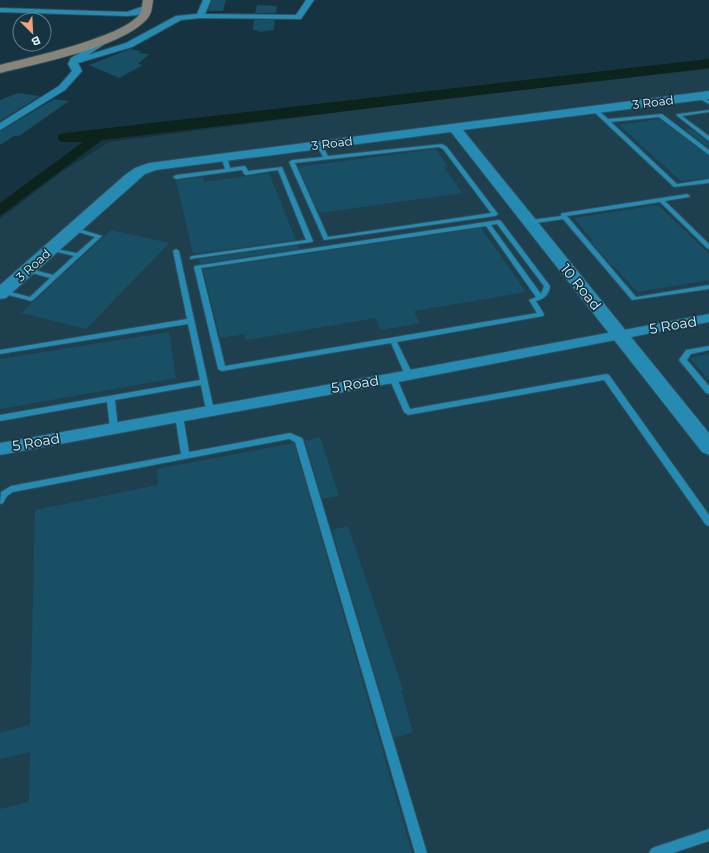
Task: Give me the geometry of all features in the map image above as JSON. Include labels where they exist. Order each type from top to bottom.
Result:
[{"type":"main road","points":[[0,68],[69,50],[117,33],[143,18],[148,3]]},
{"type":"street","points":[[200,16],[207,0]]},
{"type":"street","points":[[75,61],[129,45],[179,18],[200,16],[300,15],[310,0]]},
{"type":"street","points":[[0,10],[127,14],[135,13],[148,3]]},
{"type":"street","points":[[127,14],[134,18],[129,27]]},
{"type":"street","points":[[0,128],[67,84],[77,71],[72,64],[75,59],[117,33]]},
{"type":"street","name":"3 Road","points":[[1,293],[140,171],[154,166],[454,127],[706,98]]},
{"type":"street","name":"10 Road","points":[[454,127],[709,447]]},
{"type":"street","name":"5 Road","points":[[0,449],[410,375],[709,318]]},
{"type":"lane","points":[[595,110],[676,186],[709,181]]},
{"type":"lane","points":[[709,111],[678,115],[709,139]]},
{"type":"lane","points":[[607,121],[660,114],[709,152]]},
{"type":"lane","points":[[386,136],[394,149]]},
{"type":"lane","points":[[319,144],[326,158]]},
{"type":"lane","points":[[437,144],[443,146],[495,214],[326,239],[292,162],[326,158],[437,144]]},
{"type":"lane","points":[[224,156],[228,170]]},
{"type":"lane","points":[[176,176],[244,168],[246,173],[280,168],[310,241],[192,258]]},
{"type":"lane","points":[[530,222],[564,217],[563,215],[687,196]]},
{"type":"lane","points":[[661,200],[709,247]]},
{"type":"lane","points":[[564,217],[634,299],[709,287]]},
{"type":"lane","points":[[499,222],[526,257],[547,286],[547,290],[540,298],[532,300],[541,314],[222,369],[198,267],[499,222]]},
{"type":"lane","points":[[487,224],[540,298]]},
{"type":"lane","points":[[1,293],[31,299],[99,236],[73,229]]},
{"type":"lane","points":[[51,249],[78,255]]},
{"type":"lane","points":[[176,251],[210,410]]},
{"type":"lane","points":[[513,260],[526,257]]},
{"type":"lane","points":[[27,270],[55,277]]},
{"type":"lane","points":[[0,352],[192,321]]},
{"type":"lane","points":[[393,340],[410,375]]},
{"type":"lane","points":[[709,348],[689,352],[683,360],[709,391]]},
{"type":"lane","points":[[393,378],[408,412],[606,377],[709,522]]},
{"type":"lane","points":[[0,418],[204,382]]},
{"type":"lane","points":[[111,398],[114,428]]},
{"type":"lane","points":[[179,416],[186,456]]},
{"type":"lane","points":[[0,501],[4,494],[11,489],[290,436],[299,440],[421,853]]},
{"type":"lane","points":[[655,853],[709,835]]},
{"type":"shaded area","points":[[709,59],[709,68],[102,140],[0,216],[0,203],[83,142],[61,142],[58,139],[58,135],[65,133]]},
{"type":"shaded area","points":[[709,69],[709,853],[0,853],[0,219],[59,174],[109,142],[473,95]]},
{"type":"building","points":[[212,0],[226,0],[223,11],[208,11]]},
{"type":"building","points":[[257,5],[277,6],[276,13],[255,13]]},
{"type":"building","points":[[254,20],[275,20],[274,30],[258,32],[258,30],[253,30]]},
{"type":"building","points":[[130,49],[141,51],[138,53],[149,54],[138,64],[143,65],[119,78],[89,65]]},
{"type":"building","points":[[18,93],[40,96],[0,121],[0,100]]},
{"type":"building","points":[[54,99],[69,101],[19,136],[14,136],[0,145],[0,131]]},
{"type":"building","points":[[660,119],[709,156],[709,178],[681,181],[619,125]]},
{"type":"building","points":[[684,129],[691,129],[709,142],[709,148]]},
{"type":"building","points":[[436,149],[448,167],[444,167],[462,193],[319,213],[298,167]]},
{"type":"building","points":[[269,173],[296,240],[193,254],[176,180],[203,177],[204,182]]},
{"type":"building","points":[[658,205],[709,254],[709,280],[637,292],[590,241],[593,241],[574,218]]},
{"type":"building","points":[[481,228],[526,292],[414,311],[420,323],[381,330],[375,318],[246,340],[244,334],[220,338],[203,269]]},
{"type":"building","points":[[111,230],[169,243],[86,329],[21,313]]},
{"type":"building","points":[[298,245],[299,249],[200,264],[199,259]]},
{"type":"building","points":[[169,332],[176,378],[0,409],[0,359]]},
{"type":"building","points":[[709,354],[709,380],[690,358]]},
{"type":"building","points":[[320,437],[339,496],[322,499],[305,441]]},
{"type":"building","points":[[294,443],[412,853],[0,853],[0,809],[29,802],[30,752],[0,759],[0,733],[30,725],[35,510],[158,485],[157,469]]},
{"type":"building","points":[[348,526],[403,690],[401,690],[413,732],[394,738],[332,530]]}]
